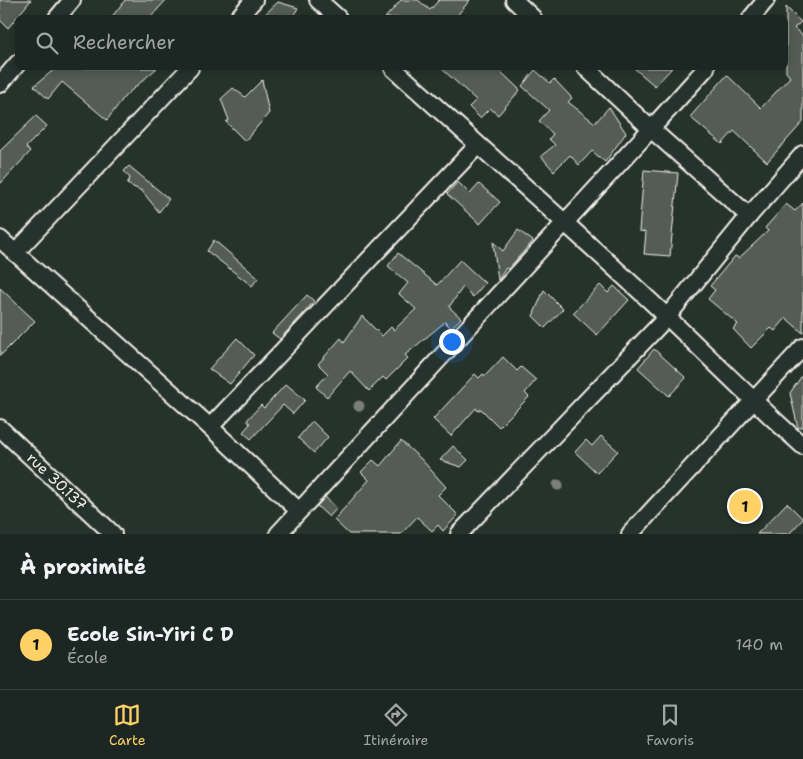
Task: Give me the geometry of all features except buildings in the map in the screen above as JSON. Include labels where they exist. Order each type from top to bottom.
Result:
[{"type":"street","points":[[60,15],[72,0]]},
{"type":"street","points":[[241,15],[254,0]]},
{"type":"street","points":[[318,0],[335,15]]},
{"type":"street","points":[[514,0],[530,15]]},
{"type":"street","points":[[753,15],[766,0]]},
{"type":"street","points":[[0,84],[15,66]]},
{"type":"street","points":[[15,253],[188,70]]},
{"type":"street","points":[[394,70],[564,222],[803,446]]},
{"type":"street","points":[[588,70],[749,216]]},
{"type":"street","points":[[278,534],[704,70]]},
{"type":"street","points":[[210,427],[478,145]]},
{"type":"street","points":[[459,534],[667,317],[749,216],[803,154]]},
{"type":"street","points":[[0,239],[210,427],[299,511]]},
{"type":"street","points":[[630,534],[803,347]]},
{"type":"street","name":"rue 30.137","points":[[0,428],[113,534]]},
{"type":"place","name":"Ecole Sin-Yiri C D","points":[[745,506]]}]
